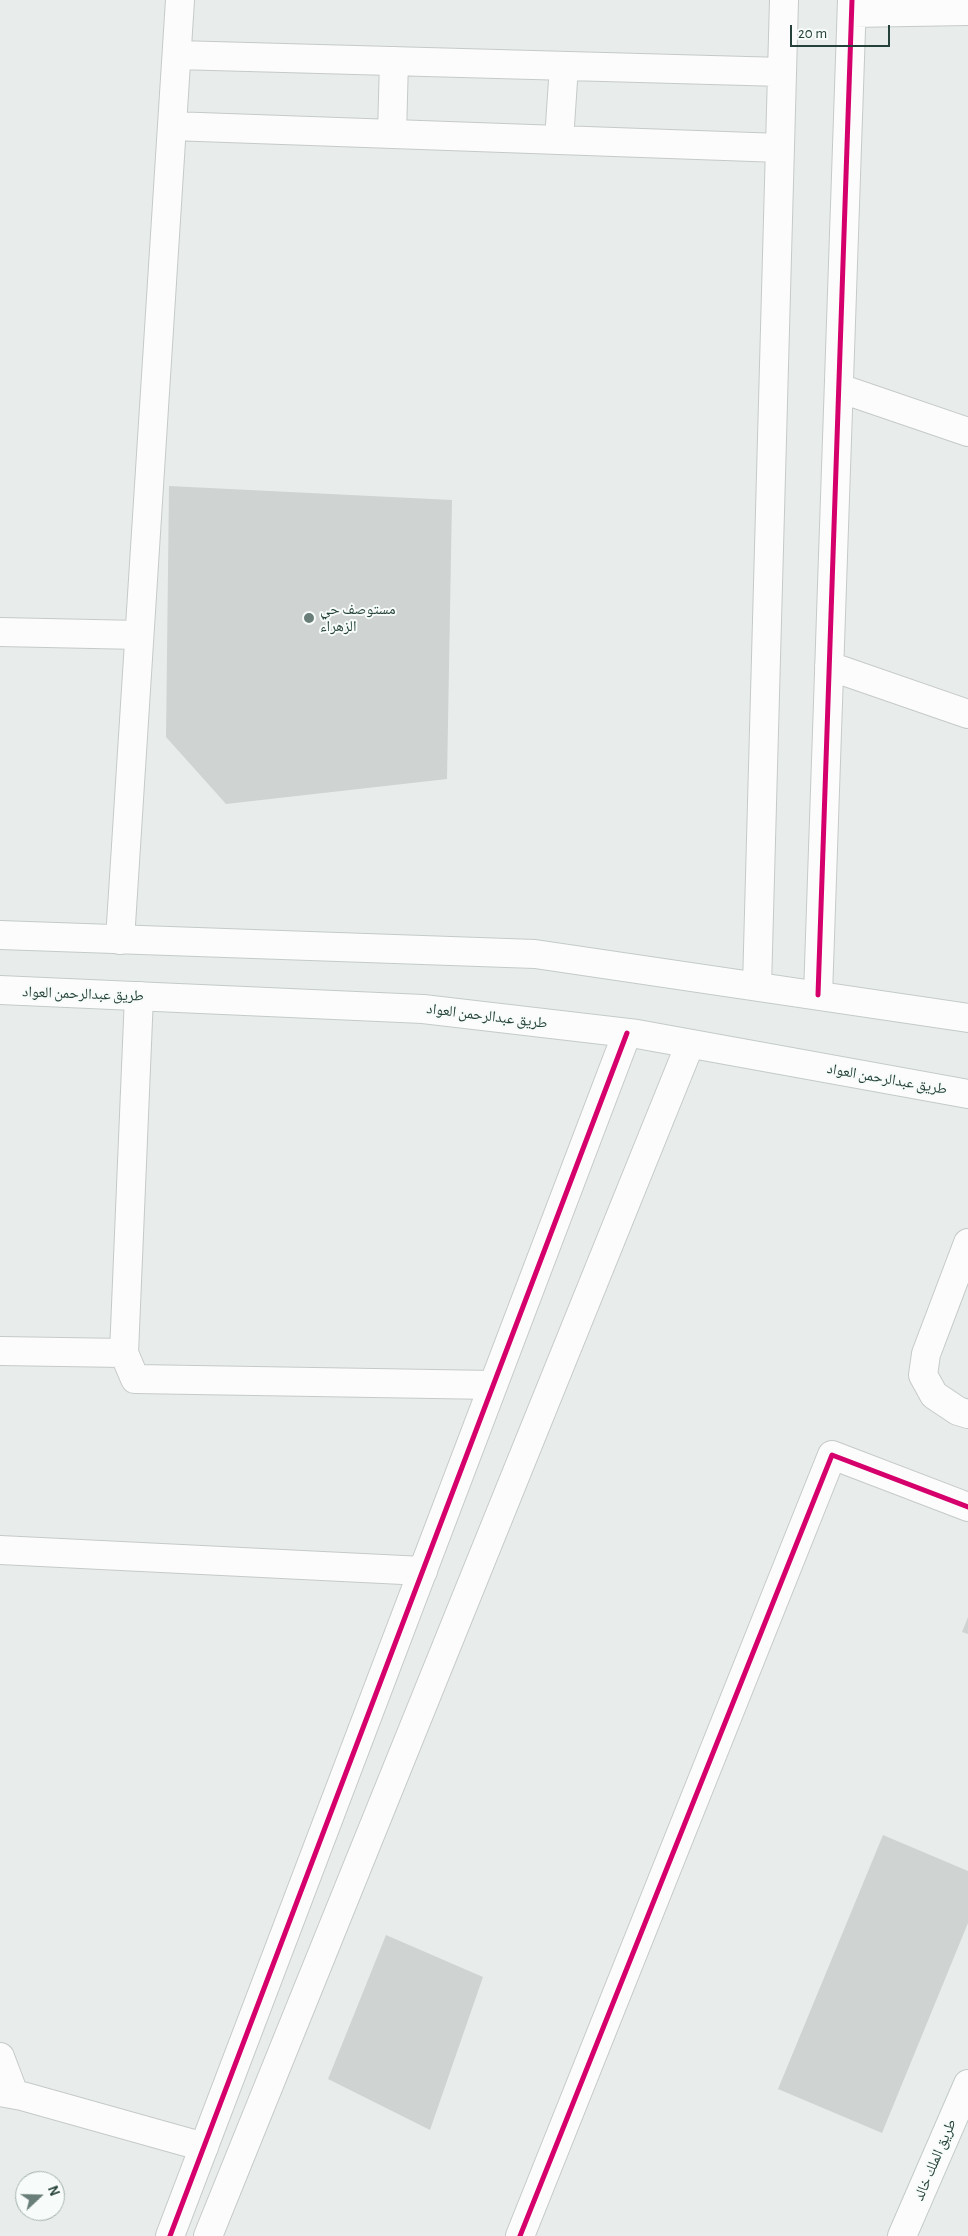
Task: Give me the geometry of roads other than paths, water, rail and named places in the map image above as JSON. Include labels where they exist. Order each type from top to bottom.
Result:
[{"type":"street","points":[[120,940],[180,0]]},
{"type":"street","points":[[757,986],[784,0]]},
{"type":"street","points":[[818,995],[852,7],[968,11]]},
{"type":"street","points":[[176,56],[782,72]]},
{"type":"street","points":[[392,134],[394,61]]},
{"type":"street","points":[[559,140],[564,66]]},
{"type":"street","points":[[172,126],[780,148]]},
{"type":"street","points":[[839,388],[968,432]]},
{"type":"street","points":[[0,632],[139,635]]},
{"type":"street","points":[[829,666],[968,714]]},
{"type":"street","points":[[0,935],[536,954],[968,1018]]},
{"type":"street","name":"طريق عبدالرحمن العواد","points":[[0,990],[423,1008],[627,1033],[968,1094]]},
{"type":"street","points":[[139,996],[124,1353],[135,1378],[494,1385]]},
{"type":"street","points":[[170,2236],[627,1033]]},
{"type":"street","points":[[208,2236],[690,1044]]},
{"type":"street","points":[[968,1243],[926,1354],[923,1375],[934,1395],[958,1411],[968,1414]]},
{"type":"street","points":[[0,1351],[124,1353]]},
{"type":"street","points":[[520,2236],[832,1455],[968,1507]]},
{"type":"street","points":[[0,1550],[423,1571]]},
{"type":"street","points":[[0,2057],[7,2093],[204,2147]]},
{"type":"street","name":"طريق الملك خالد","points":[[902,2236],[968,2084]]},
{"type":"place","name":"مستوصف حي الزهراء","points":[[309,618]]}]
